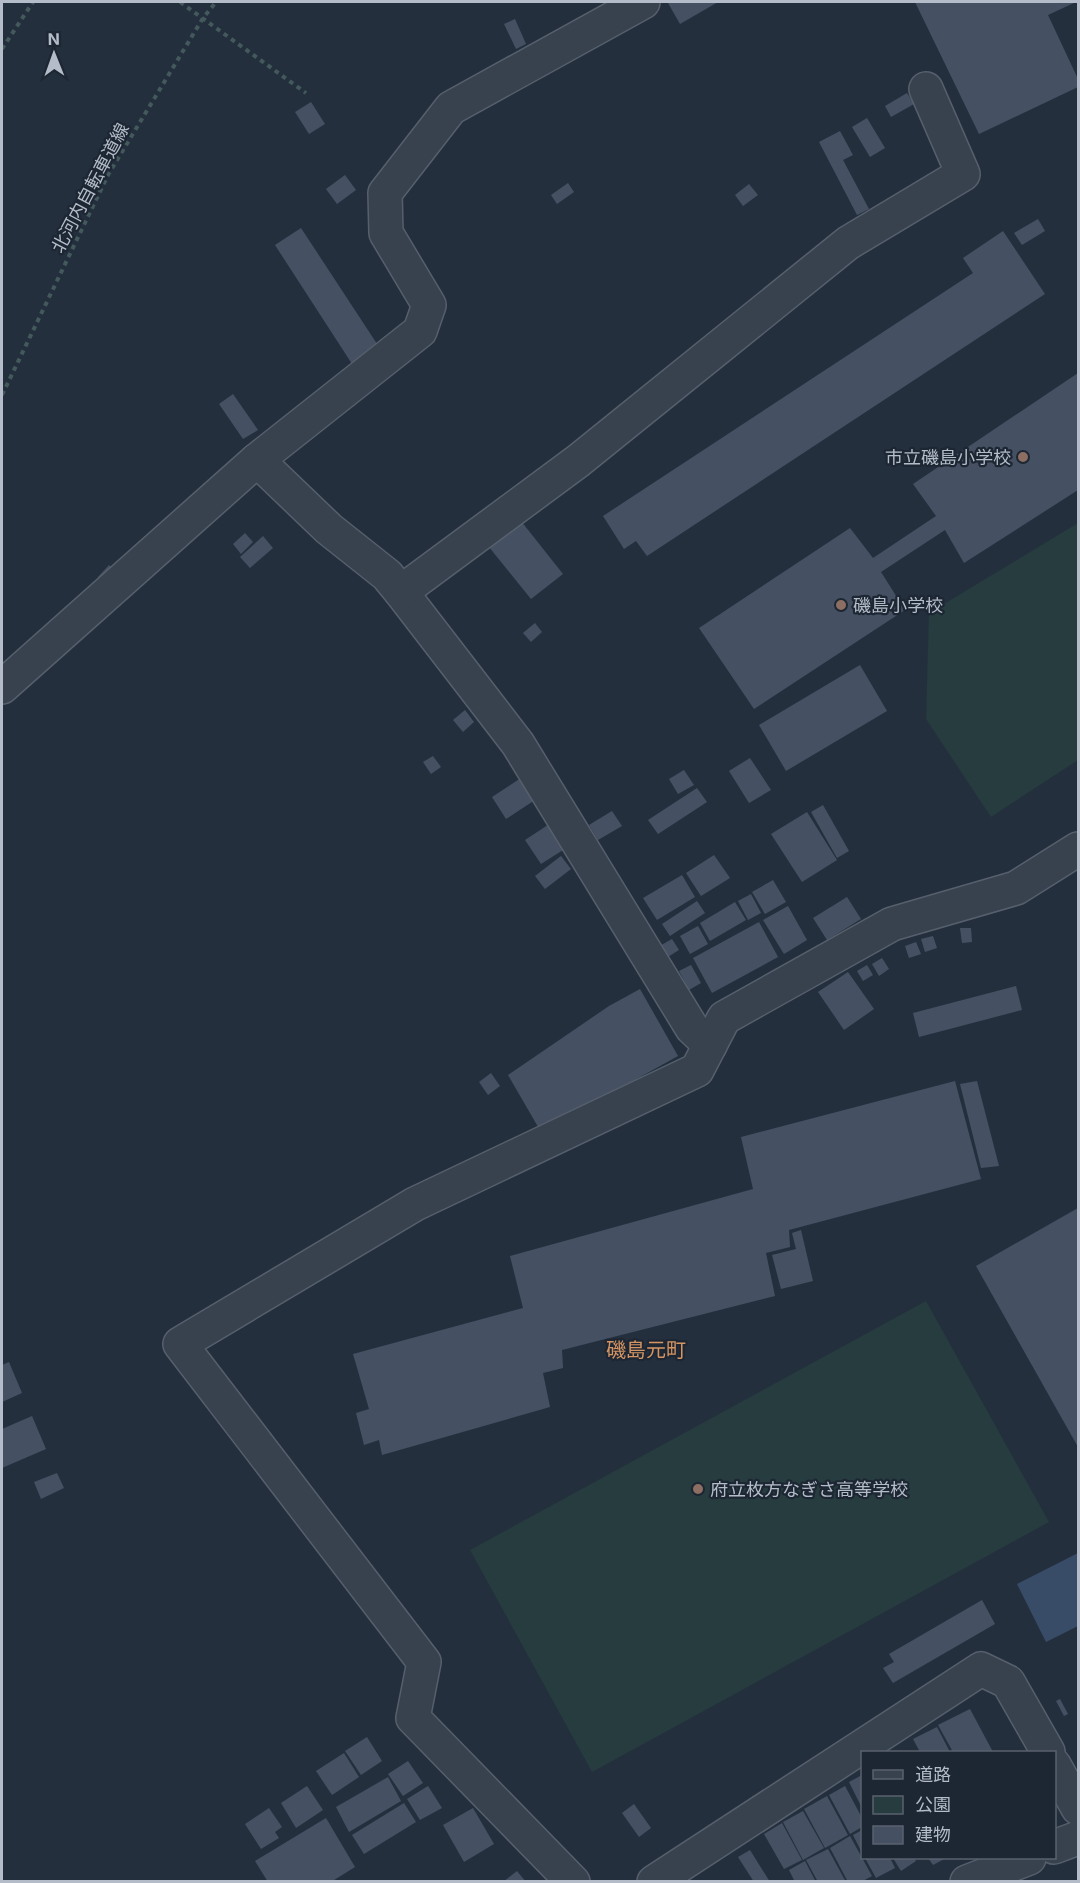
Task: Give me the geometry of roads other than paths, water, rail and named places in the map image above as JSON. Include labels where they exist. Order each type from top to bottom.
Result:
[{"type":"street","points":[[2,687],[257,460],[420,331],[429,304],[386,233],[385,193],[451,108],[644,2]]},
{"type":"street","points":[[400,592],[578,460],[848,243],[963,174],[926,89]]},
{"type":"street","points":[[257,460],[329,529],[387,575],[518,744],[692,1028],[710,1045]]},
{"type":"street","points":[[573,1881],[413,1718],[424,1662],[180,1344],[415,1204],[697,1070],[724,1018],[892,924],[1016,888],[1078,849]]},
{"type":"street","points":[[654,1881],[981,1669],[1008,1682],[1047,1751]]},
{"type":"street","points":[[1056,1769],[1078,1808]]},
{"type":"street","points":[[1056,1847],[1078,1838]]},
{"type":"street","points":[[967,1881],[1024,1859]]},
{"type":"water","points":[[1078,1553],[1078,1626],[1046,1642],[1017,1584]]},
{"type":"place","name":"市立磯島小学校","points":[[1023,457]]},
{"type":"place","name":"磯島小学校","points":[[841,605]]},
{"type":"place","name":"府立枚方なぎさ高等学校","points":[[698,1489]]},
{"type":"district","name":"磯島元町","points":[[646,1350]]}]
